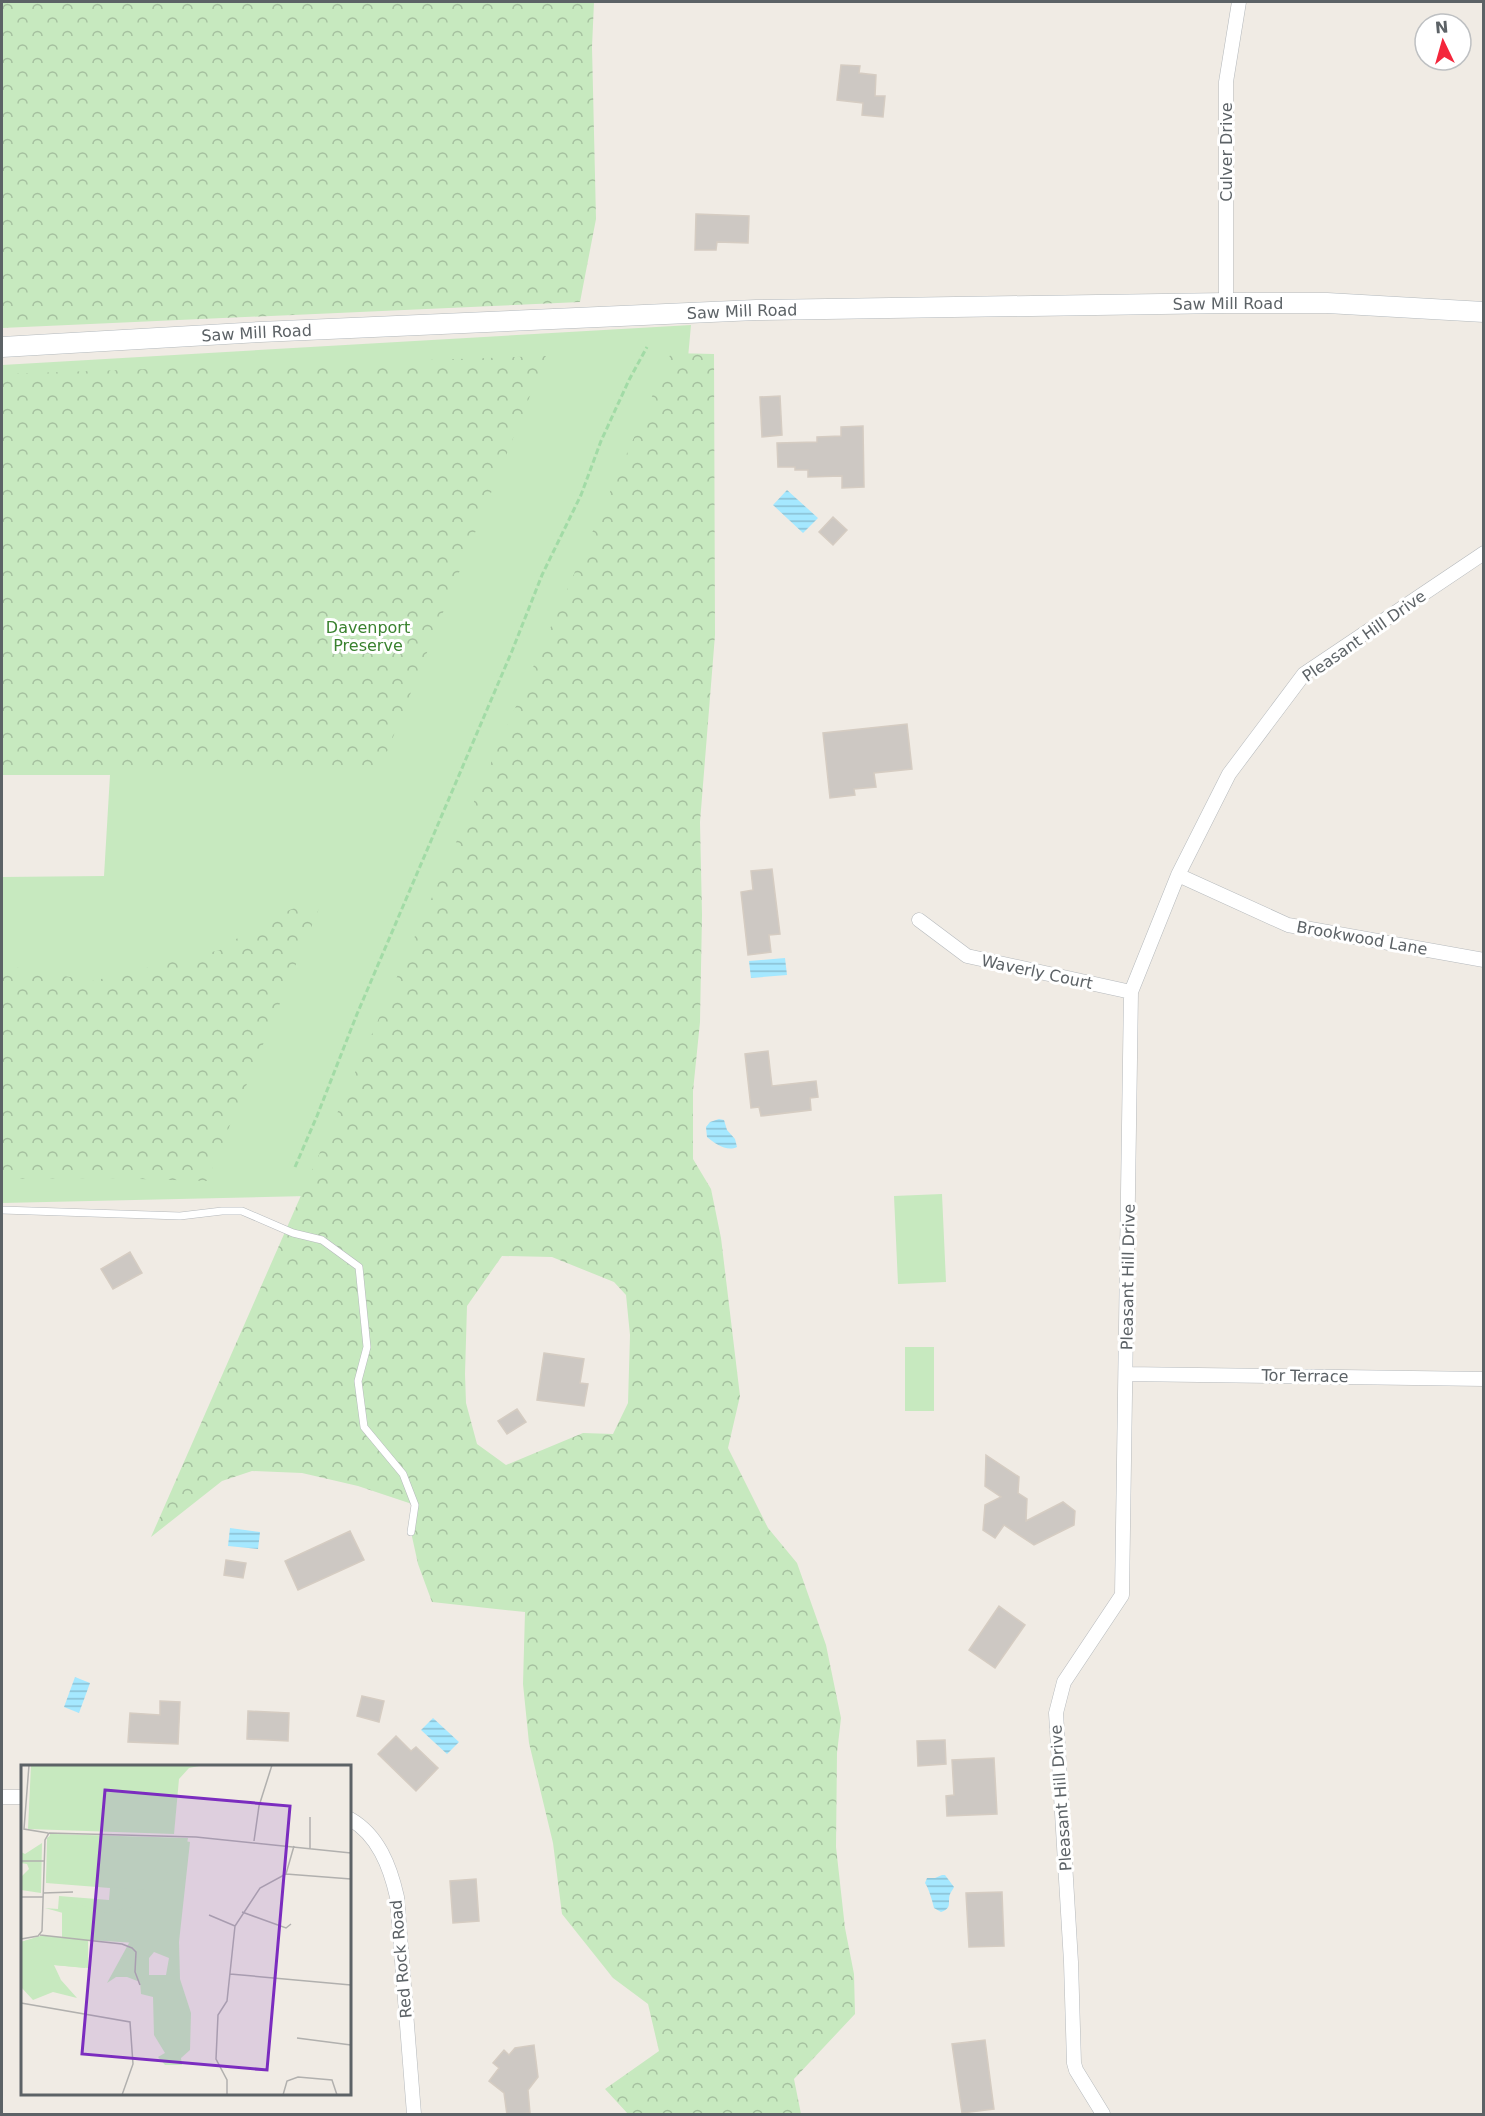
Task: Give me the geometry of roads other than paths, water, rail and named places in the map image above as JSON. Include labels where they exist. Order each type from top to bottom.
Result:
[{"type":"street","name":"Culver Drive","points":[[1226,303],[1226,82],[1239,2]]},
{"type":"street","name":"Saw Mill Road","points":[[2,347],[756,310],[1327,303],[1484,312]]},
{"type":"street","name":"Pleasant Hill Drive","points":[[1103,2115],[1074,2063],[1071,1962],[1056,1713],[1064,1682],[1122,1595],[1131,992],[1178,875],[1229,774],[1304,674],[1484,554]]},
{"type":"street","name":"Brookwood Lane","points":[[1178,875],[1288,925],[1484,960]]},
{"type":"street","name":"Waverly Court","points":[[919,920],[967,956],[1131,992]]},
{"type":"street","name":"Tor Terrace","points":[[1126,1374],[1484,1379]]},
{"type":"street","points":[[2,1797],[21,1797]]},
{"type":"street","name":"Red Rock Road","points":[[351,1820],[361,1826],[375,1841],[395,1887],[414,2115]]},
{"type":"lane","points":[[2,1210],[180,1216],[242,1211],[293,1233],[322,1240],[359,1267],[367,1347],[357,1381],[364,1427],[403,1474],[415,1505],[411,1532]]},
{"type":"water","points":[[787,490],[818,518],[803,533],[773,505]]},
{"type":"water","points":[[785,958],[787,975],[751,978],[749,961]]},
{"type":"water","points":[[724,1120],[737,1147],[725,1148],[707,1137],[706,1127],[710,1122]]},
{"type":"water","points":[[230,1528],[260,1532],[258,1549],[228,1546]]},
{"type":"water","points":[[75,1677],[90,1683],[79,1713],[64,1707]]},
{"type":"water","points":[[433,1718],[459,1742],[447,1754],[421,1730]]},
{"type":"water","points":[[945,1875],[954,1887],[950,1894],[948,1907],[941,1912],[934,1908],[925,1883],[927,1878]]},
{"type":"park label","name":"Davenport Preserve","points":[[368,636]]}]
